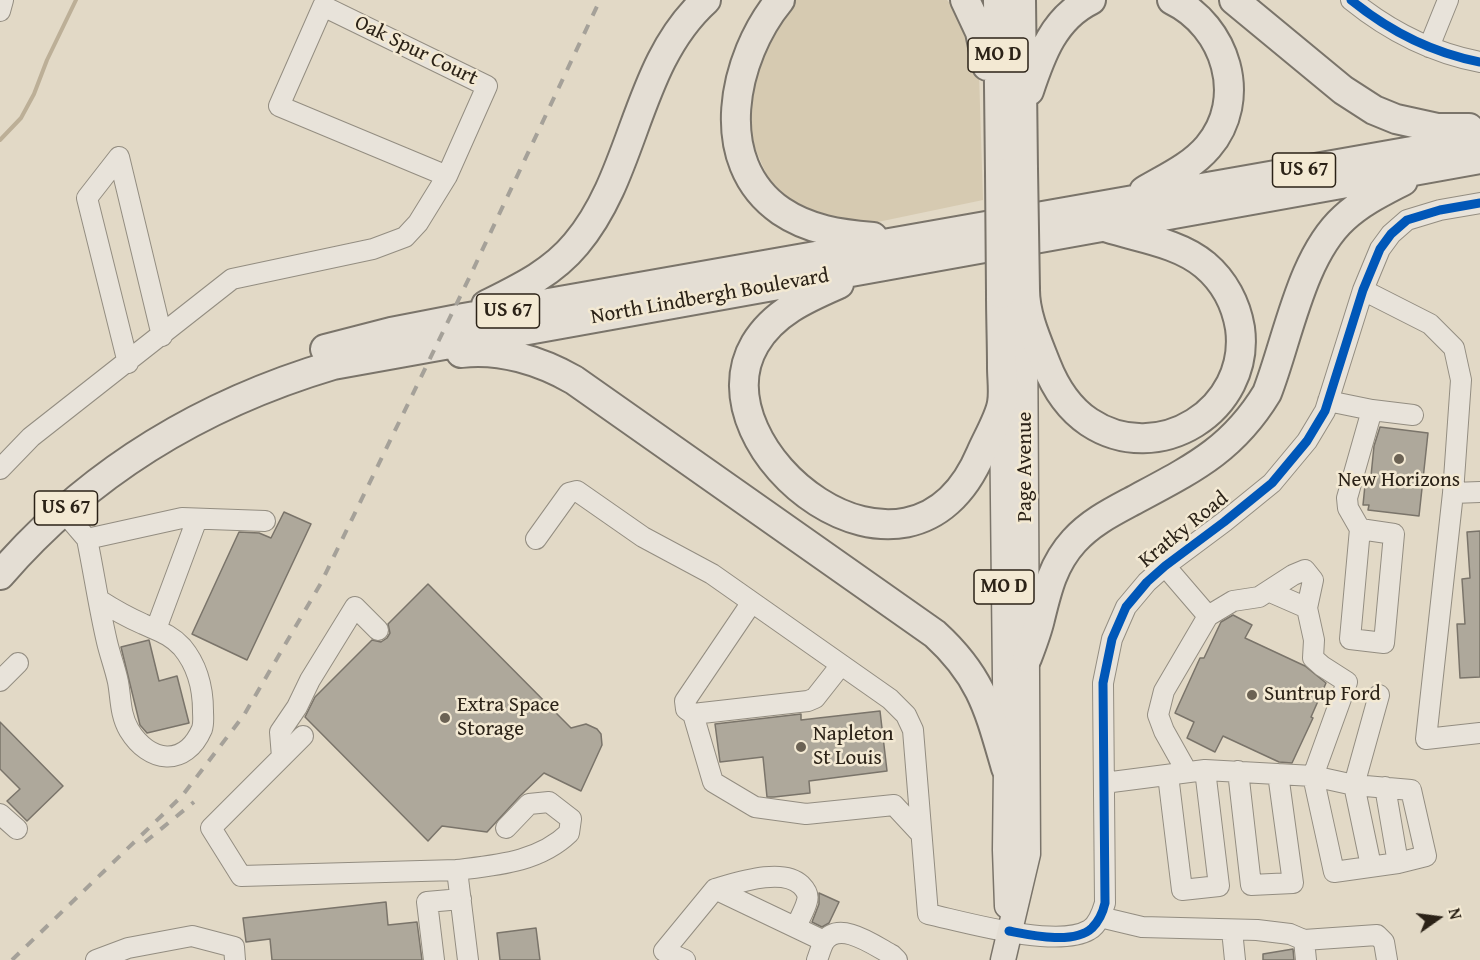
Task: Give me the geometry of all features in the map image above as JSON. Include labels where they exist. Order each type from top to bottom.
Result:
[{"type":"highway","points":[[458,319],[538,278],[576,244],[603,203],[663,59],[686,22],[706,0]]},
{"type":"highway","points":[[780,0],[771,10],[753,43],[738,92],[736,126],[742,157],[748,171],[765,196],[780,210],[807,225],[840,234],[905,240]]},
{"type":"highway","points":[[965,0],[1011,110]]},
{"type":"highway","name":"Page Avenue","points":[[998,0],[1011,110],[1017,296],[1002,405]]},
{"type":"highway","name":"Page Avenue","points":[[1011,110],[1021,0]]},
{"type":"highway","points":[[1011,110],[1048,43],[1076,8],[1091,0]]},
{"type":"highway","points":[[1128,201],[1194,161],[1215,138],[1226,112],[1228,82],[1224,60],[1216,39],[1195,14],[1172,0]]},
{"type":"highway","points":[[1234,0],[1343,90],[1374,110],[1396,119],[1437,128],[1480,127]]},
{"type":"highway","name":"North Lindbergh Boulevard","points":[[0,548],[67,485],[104,456],[164,416],[251,374],[340,344],[458,319],[1480,139]]},
{"type":"highway","name":"North Lindbergh Boulevard","points":[[0,575],[63,511],[117,467],[223,405],[268,386],[333,365],[1480,159]]},
{"type":"highway","points":[[1027,658],[1040,620],[1048,586],[1059,562],[1074,542],[1097,521],[1208,458],[1235,436],[1267,393],[1301,293],[1323,242],[1344,218],[1360,205],[1424,170]]},
{"type":"highway","points":[[1017,296],[1059,391],[1067,402],[1089,422],[1114,434],[1143,438],[1180,430],[1201,420],[1223,398],[1231,383],[1240,354],[1241,337],[1234,304],[1226,290],[1205,265],[1192,257],[1161,243],[1103,226]]},
{"type":"highway","points":[[876,267],[803,300],[776,319],[755,344],[746,369],[748,415],[759,440],[778,467],[820,502],[852,518],[881,525],[911,522],[937,511],[959,490],[978,461],[1002,405]]},
{"type":"highway","points":[[182,427],[334,377],[434,357],[484,352],[541,363],[595,394],[935,634],[961,661],[986,701],[1006,768]]},
{"type":"main road","name":"Page Avenue","points":[[1003,960],[1028,854],[1027,658],[1017,296]]},
{"type":"main road","name":"Page Avenue","points":[[1002,405],[1005,850],[1009,931]]},
{"type":"street","points":[[0,11],[3,0]]},
{"type":"street","points":[[1351,0],[1390,28],[1429,47],[1480,62]]},
{"type":"street","points":[[1429,47],[1448,0]]},
{"type":"street","name":"Oak Spur Court","points":[[323,6],[487,86],[447,176],[279,106],[323,6]]},
{"type":"street","points":[[128,363],[87,198],[119,157],[162,336]]},
{"type":"street","points":[[0,469],[31,437],[232,279],[373,249],[405,237],[418,223],[447,176]]},
{"type":"street","name":"Kratky Road","points":[[1100,917],[1106,903],[1103,683],[1112,639],[1126,607],[1147,582],[1165,566],[1272,483],[1307,441],[1325,411],[1363,290],[1380,249],[1391,234],[1407,220],[1440,210],[1480,203]]},
{"type":"street","points":[[1363,290],[1430,324],[1454,348],[1461,380],[1453,493],[1425,739],[1480,734]]},
{"type":"street","points":[[1328,401],[1413,416]]},
{"type":"street","points":[[1360,529],[1394,534],[1384,643],[1350,639],[1360,529],[1348,508],[1347,498],[1372,410]]},
{"type":"street","points":[[536,539],[569,493],[577,491],[643,537],[712,574],[890,699],[906,715],[913,730],[928,914],[1009,931],[1057,938],[1081,934],[1092,929],[1100,917],[1142,927],[1290,934],[1304,940],[1377,935],[1384,942],[1387,960]]},
{"type":"street","points":[[1453,493],[1480,492]]},
{"type":"street","points":[[63,511],[87,538],[107,642],[118,683],[124,720],[140,745],[161,756],[171,758],[191,747],[203,727],[201,682],[183,648],[166,632],[117,612],[99,600]]},
{"type":"street","points":[[87,538],[182,518],[264,521]]},
{"type":"street","points":[[156,629],[197,519]]},
{"type":"street","points":[[1165,566],[1208,616]]},
{"type":"street","points":[[1104,783],[1187,772],[1238,771],[1313,776],[1354,784],[1411,790],[1426,856],[1335,872],[1313,776],[1347,682],[1313,658],[1314,640],[1307,608],[1312,580],[1305,570],[1259,597],[1233,601],[1208,616],[1164,691],[1158,715],[1164,731],[1187,772],[1219,886]]},
{"type":"street","points":[[1268,591],[1307,608]]},
{"type":"street","points":[[752,602],[685,701],[686,710],[693,714],[808,701],[815,698],[842,665]]},
{"type":"street","points":[[282,757],[280,732],[356,608],[378,630]]},
{"type":"street","points":[[0,681],[18,663]]},
{"type":"street","points":[[1371,866],[1354,784],[1379,695]]},
{"type":"street","points":[[693,714],[712,782],[755,807],[806,814],[894,805],[921,834]]},
{"type":"street","points":[[303,736],[211,828],[241,876],[457,870],[499,865],[536,855],[557,844],[569,833],[571,819],[549,802],[530,804],[506,828]]},
{"type":"street","points":[[1238,771],[1251,885]]},
{"type":"street","points":[[1187,772],[1182,890],[1293,883],[1278,774]]},
{"type":"street","points":[[1385,787],[1398,862]]},
{"type":"street","points":[[0,814],[17,829]]},
{"type":"street","points":[[457,870],[468,960]]},
{"type":"street","points":[[685,960],[664,956],[715,889],[755,877],[777,877],[798,882],[806,890],[808,900],[796,927]]},
{"type":"street","points":[[715,889],[825,941]]},
{"type":"street","points":[[434,960],[427,902],[460,899]]},
{"type":"street","points":[[1232,930],[1235,960]]},
{"type":"street","points":[[817,960],[825,941],[836,934],[848,932],[892,955],[897,960]]},
{"type":"street","points":[[96,960],[128,948],[192,936],[234,947],[235,960]]},
{"type":"street","points":[[1304,940],[1306,960]]},
{"type":"shaded area","points":[[796,0],[947,0],[960,14],[979,74],[983,200],[873,223],[833,220],[798,208],[768,178],[752,141],[750,100],[759,65],[777,24]]},
{"type":"building","name":"New Horizons","points":[[1380,427],[1428,433],[1419,516],[1368,510],[1369,505],[1363,505],[1365,485],[1370,486],[1374,446]]},
{"type":"building","points":[[284,512],[311,524],[247,660],[192,634],[239,532],[259,533],[271,538]]},
{"type":"building","points":[[1480,531],[1480,677],[1460,678],[1457,624],[1465,624],[1462,579],[1470,578],[1467,532]]},
{"type":"building","points":[[428,584],[571,728],[586,724],[597,729],[601,734],[602,745],[581,791],[544,773],[487,832],[442,826],[428,841],[305,717],[315,697],[372,640],[381,642],[387,638],[390,633],[388,624]]},
{"type":"building","name":"Suntrup Ford","points":[[1233,615],[1252,625],[1245,638],[1305,666],[1326,683],[1292,763],[1279,762],[1223,736],[1215,752],[1187,738],[1194,722],[1175,713],[1200,658],[1204,658],[1221,622]]},
{"type":"building","points":[[149,640],[159,681],[177,676],[189,723],[147,733],[140,725],[121,647]]},
{"type":"building","name":"Napleton St Louis","points":[[880,711],[887,771],[809,781],[810,793],[767,797],[763,757],[720,762],[715,724],[801,714],[801,720]]},
{"type":"building","points":[[0,722],[63,786],[27,821],[7,801],[20,789],[0,769]]},
{"type":"building","points":[[819,893],[839,902],[829,923],[822,927],[812,922],[819,904]]},
{"type":"building","points":[[386,902],[388,925],[417,922],[422,960],[272,960],[270,939],[246,942],[243,918]]},
{"type":"building","points":[[536,928],[540,960],[500,960],[497,933]]},
{"type":"building","points":[[1293,949],[1294,960],[1263,960],[1263,954]]},
{"type":"waterway","points":[[0,140],[21,118],[76,0]]},
{"type":"railway","points":[[12,960],[182,796],[244,715],[321,583],[471,274],[600,0]]},
{"type":"railway","points":[[145,842],[194,802]]},
{"type":"cycle path","points":[[1351,0],[1380,21],[1412,39],[1445,53],[1480,62]]},
{"type":"cycle path","points":[[1009,931],[1052,937],[1074,936],[1092,928],[1103,910],[1105,903],[1103,683],[1112,639],[1126,607],[1147,582],[1165,566],[1272,483],[1307,441],[1325,411],[1363,290],[1380,249],[1391,234],[1407,220],[1440,210],[1480,203]]},
{"type":"place","name":"New Horizons","points":[[1399,459]]},
{"type":"place","name":"Suntrup Ford","points":[[1252,695]]},
{"type":"place","name":"Extra Space Storage","points":[[445,718]]},
{"type":"place","name":"Napleton St Louis","points":[[801,747]]}]
